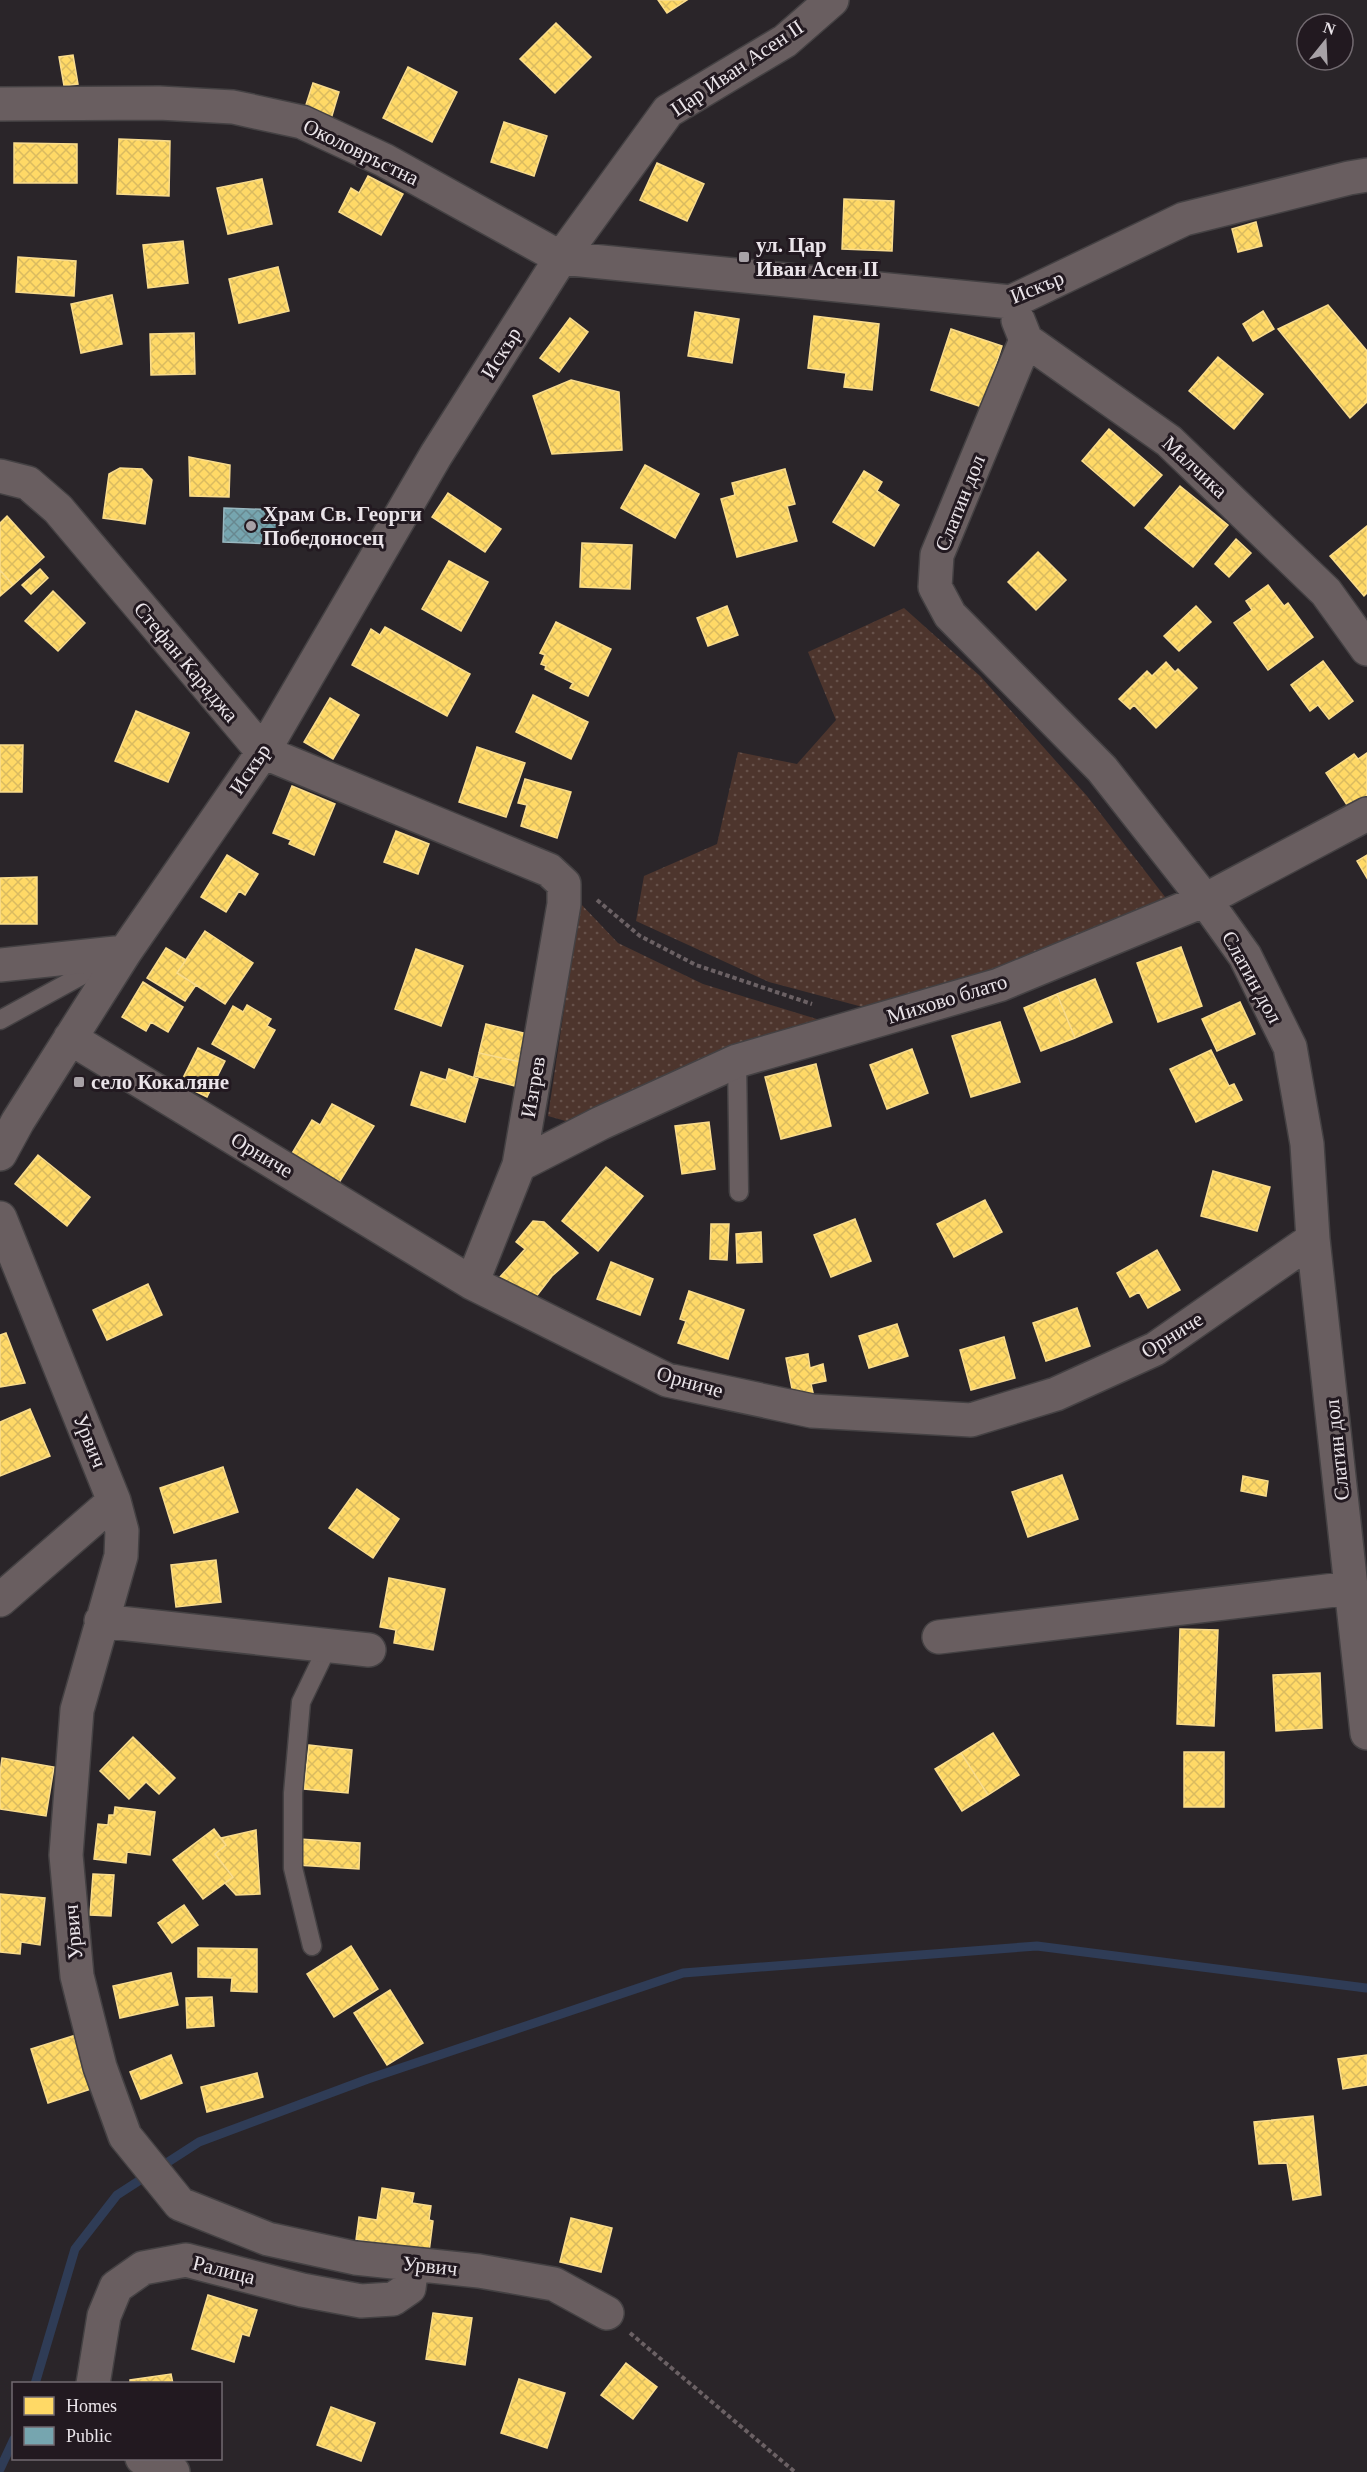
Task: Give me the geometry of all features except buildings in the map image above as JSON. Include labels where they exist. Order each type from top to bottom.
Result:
[{"type":"street","name":"Цар Иван Асен II","points":[[561,258],[668,111],[785,41],[832,0]]},
{"type":"street","name":"Околовръстна","points":[[0,104],[159,103],[233,107],[302,122],[384,160],[561,258]]},
{"type":"street","name":"Искър","points":[[0,1154],[9,1122],[70,1038],[125,952],[263,752],[436,455],[561,258],[1011,302],[1184,219],[1367,175]]},
{"type":"street","points":[[1011,302],[1026,340]]},
{"type":"street","name":"Малчика","points":[[1026,340],[1169,441],[1326,592],[1367,649]]},
{"type":"street","name":"Слатин дол","points":[[1026,340],[937,555],[935,587],[950,615],[1102,769],[1205,900],[1245,956],[1290,1047],[1307,1144],[1313,1239],[1353,1588],[1367,1733]]},
{"type":"street","name":"Стефан Караджа","points":[[0,476],[28,483],[57,509],[263,752],[549,870],[564,884]]},
{"type":"street","name":"Михово блато","points":[[519,1165],[737,1061],[999,985],[1205,900],[1367,814]]},
{"type":"street","name":"Изгрев","points":[[472,1283],[519,1165],[564,904],[564,884]]},
{"type":"street","points":[[0,965],[125,952]]},
{"type":"street","name":"Орниче","points":[[70,1038],[472,1283],[667,1380],[812,1411],[971,1420],[1056,1394],[1155,1349],[1313,1239]]},
{"type":"street","name":"Урвич","points":[[0,1218],[114,1501],[122,1531],[121,1556],[100,1621],[77,1710],[66,1855],[77,1976],[100,2067],[124,2136],[180,2204],[268,2239],[355,2258],[479,2271],[554,2284],[607,2313]]},
{"type":"street","points":[[0,1600],[114,1501]]},
{"type":"street","points":[[939,1637],[1353,1588]]},
{"type":"street","points":[[100,1621],[369,1650]]},
{"type":"street","name":"Ралица","points":[[93,2382],[104,2316],[116,2288],[142,2268],[186,2260],[302,2290],[361,2301],[393,2299],[409,2288],[412,2265]]},
{"type":"street","points":[[146,2460],[173,2472]]},
{"type":"lane","points":[[0,1020],[67,986],[125,952]]},
{"type":"lane","points":[[737,1061],[739,1192]]},
{"type":"lane","points":[[312,1946],[293,1868],[293,1793],[302,1702],[328,1646]]},
{"type":"path","points":[[564,884],[595,899],[640,936],[696,965],[869,1023]]},
{"type":"path","points":[[607,2313],[795,2472]]},
{"type":"shaded area","points":[[904,608],[980,676],[1087,796],[1169,902],[993,978],[874,1010],[769,982],[636,921],[644,876],[717,844],[738,752],[797,764],[836,720],[808,652]]},
{"type":"shaded area","points":[[580,903],[618,943],[703,984],[833,1024],[583,1126],[548,1116]]},
{"type":"waterway","points":[[36,2382],[75,2249],[117,2195],[199,2142],[368,2079],[683,1973],[1037,1946],[1366,1988]]},
{"type":"waterway","points":[[0,2469],[12,2443]]},
{"type":"place","name":"ул. Цар Иван Асен ІІ","points":[[744,257]]},
{"type":"place","name":"Храм Св. Георги Победоносец","points":[[251,526]]},
{"type":"place","name":"село Кокаляне","points":[[79,1082]]}]
